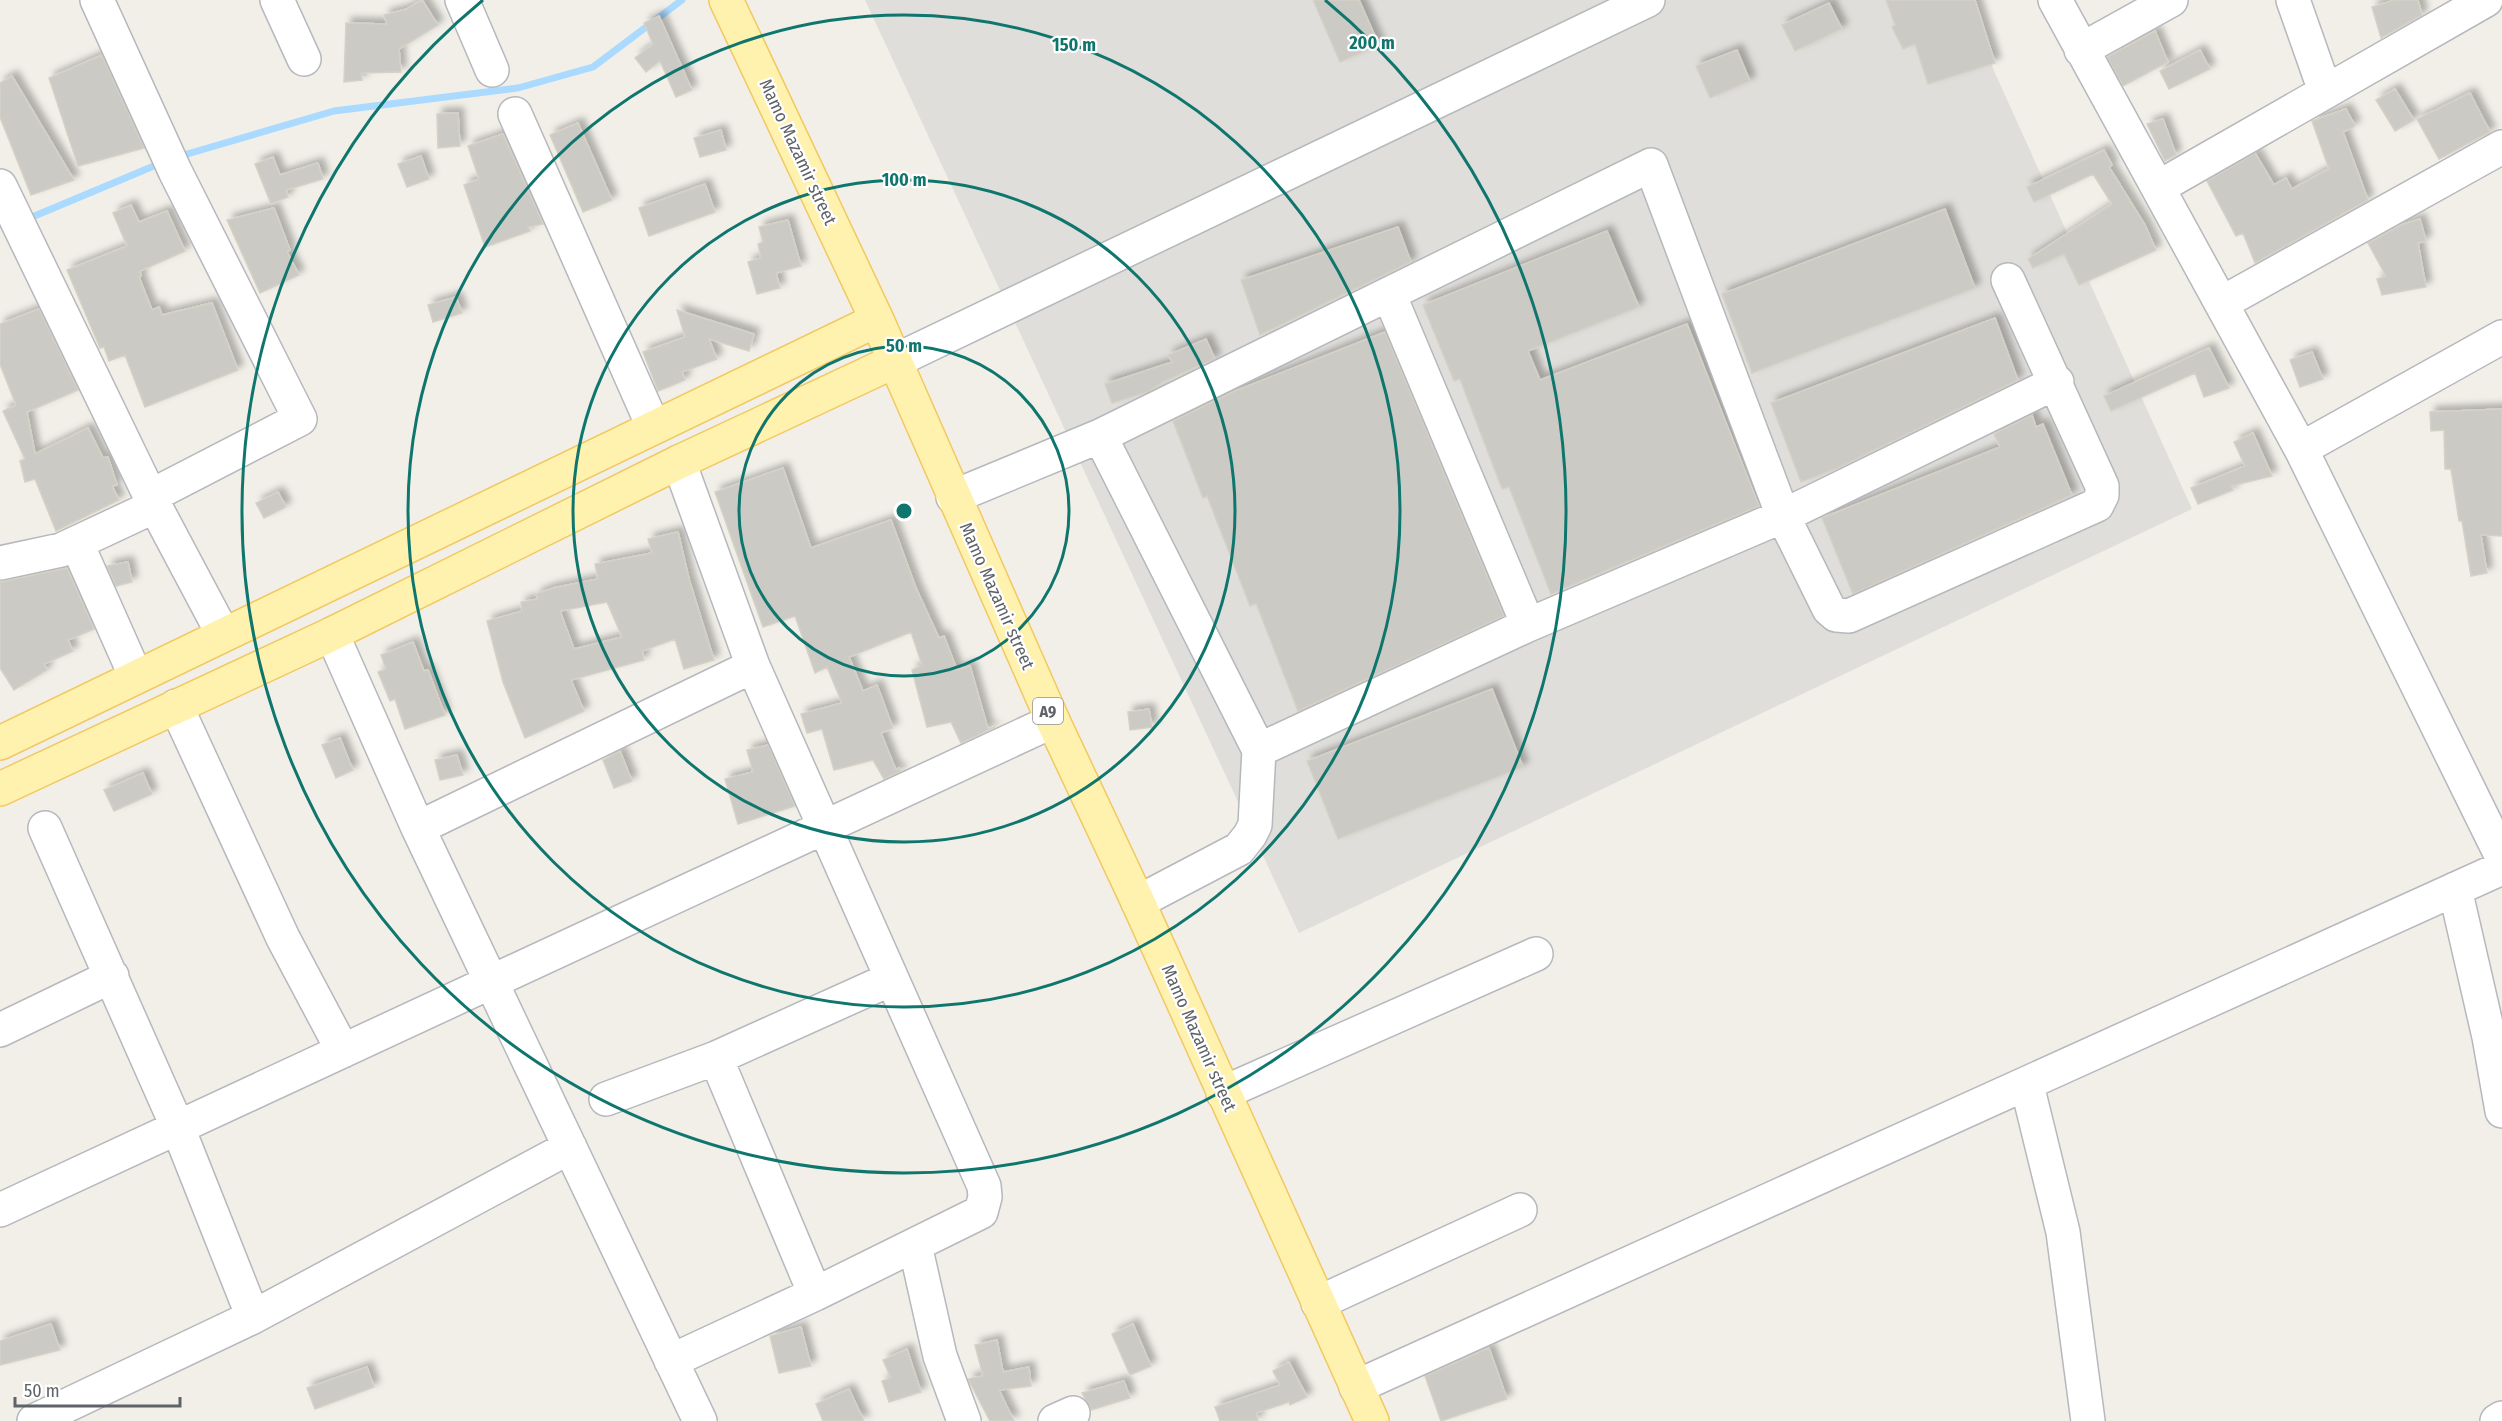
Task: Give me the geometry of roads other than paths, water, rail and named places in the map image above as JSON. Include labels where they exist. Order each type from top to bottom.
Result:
[{"type":"main road","name":"Mamo Mazamir street","points":[[731,2],[877,320],[1053,721],[1138,902],[1372,1421]]},
{"type":"main road","points":[[0,743],[653,426],[877,320]]},
{"type":"main road","points":[[0,789],[332,634],[679,462],[895,361]]},
{"type":"street","points":[[0,562],[61,550],[77,544],[300,419],[169,158],[97,0]]},
{"type":"street","points":[[277,0],[304,59]]},
{"type":"street","points":[[462,0],[492,70]]},
{"type":"street","points":[[895,361],[1648,0]]},
{"type":"street","points":[[2055,0],[2301,449],[2502,857]]},
{"type":"street","points":[[2081,50],[2171,0]]},
{"type":"street","points":[[2293,0],[2325,91]]},
{"type":"street","points":[[2159,187],[2325,91],[2439,12],[2486,0]]},
{"type":"street","points":[[515,114],[653,426]]},
{"type":"street","points":[[2222,303],[2502,147]]},
{"type":"street","points":[[953,497],[1100,436],[1651,165],[1783,516],[1829,609],[1836,615],[1849,616],[2097,505],[2102,495],[2102,486],[2057,382],[2008,280]]},
{"type":"street","points":[[12,210],[153,501],[223,634]]},
{"type":"street","points":[[1389,294],[1528,625]]},
{"type":"street","points":[[2301,449],[2502,337]]},
{"type":"street","points":[[1259,750],[1528,625],[1783,516],[2057,382]]},
{"type":"street","points":[[1100,436],[1259,750],[1257,811],[1250,835],[1239,849],[1138,902]]},
{"type":"street","points":[[671,1361],[815,1294],[981,1212],[985,1197],[984,1186],[753,666],[679,462]]},
{"type":"street","points":[[77,544],[136,676]]},
{"type":"street","points":[[332,634],[418,828],[490,982],[700,1421]]},
{"type":"street","points":[[418,828],[753,666]]},
{"type":"street","points":[[176,706],[283,938],[343,1051]]},
{"type":"street","points":[[0,1210],[1053,721]]},
{"type":"street","points":[[45,828],[177,1128],[253,1317]]},
{"type":"street","points":[[1356,1388],[2502,868]]},
{"type":"street","points":[[2455,889],[2489,1038],[2502,1111]]},
{"type":"street","points":[[1223,1093],[1536,954]]},
{"type":"street","points":[[0,1030],[112,976]]},
{"type":"street","points":[[606,1099],[716,1058],[891,979]]},
{"type":"street","points":[[716,1058],[815,1294]]},
{"type":"street","points":[[2027,1085],[2063,1232],[2088,1421]]},
{"type":"street","points":[[34,1421],[253,1317],[570,1147]]},
{"type":"street","points":[[1318,1303],[1520,1210]]},
{"type":"street","points":[[915,1245],[940,1356],[964,1421]]},
{"type":"street","points":[[2497,1421],[2502,1418]]},
{"type":"waterway","points":[[177,157],[334,111],[518,88],[593,67],[682,0]]},
{"type":"waterway","points":[[25,220],[161,163]]}]
